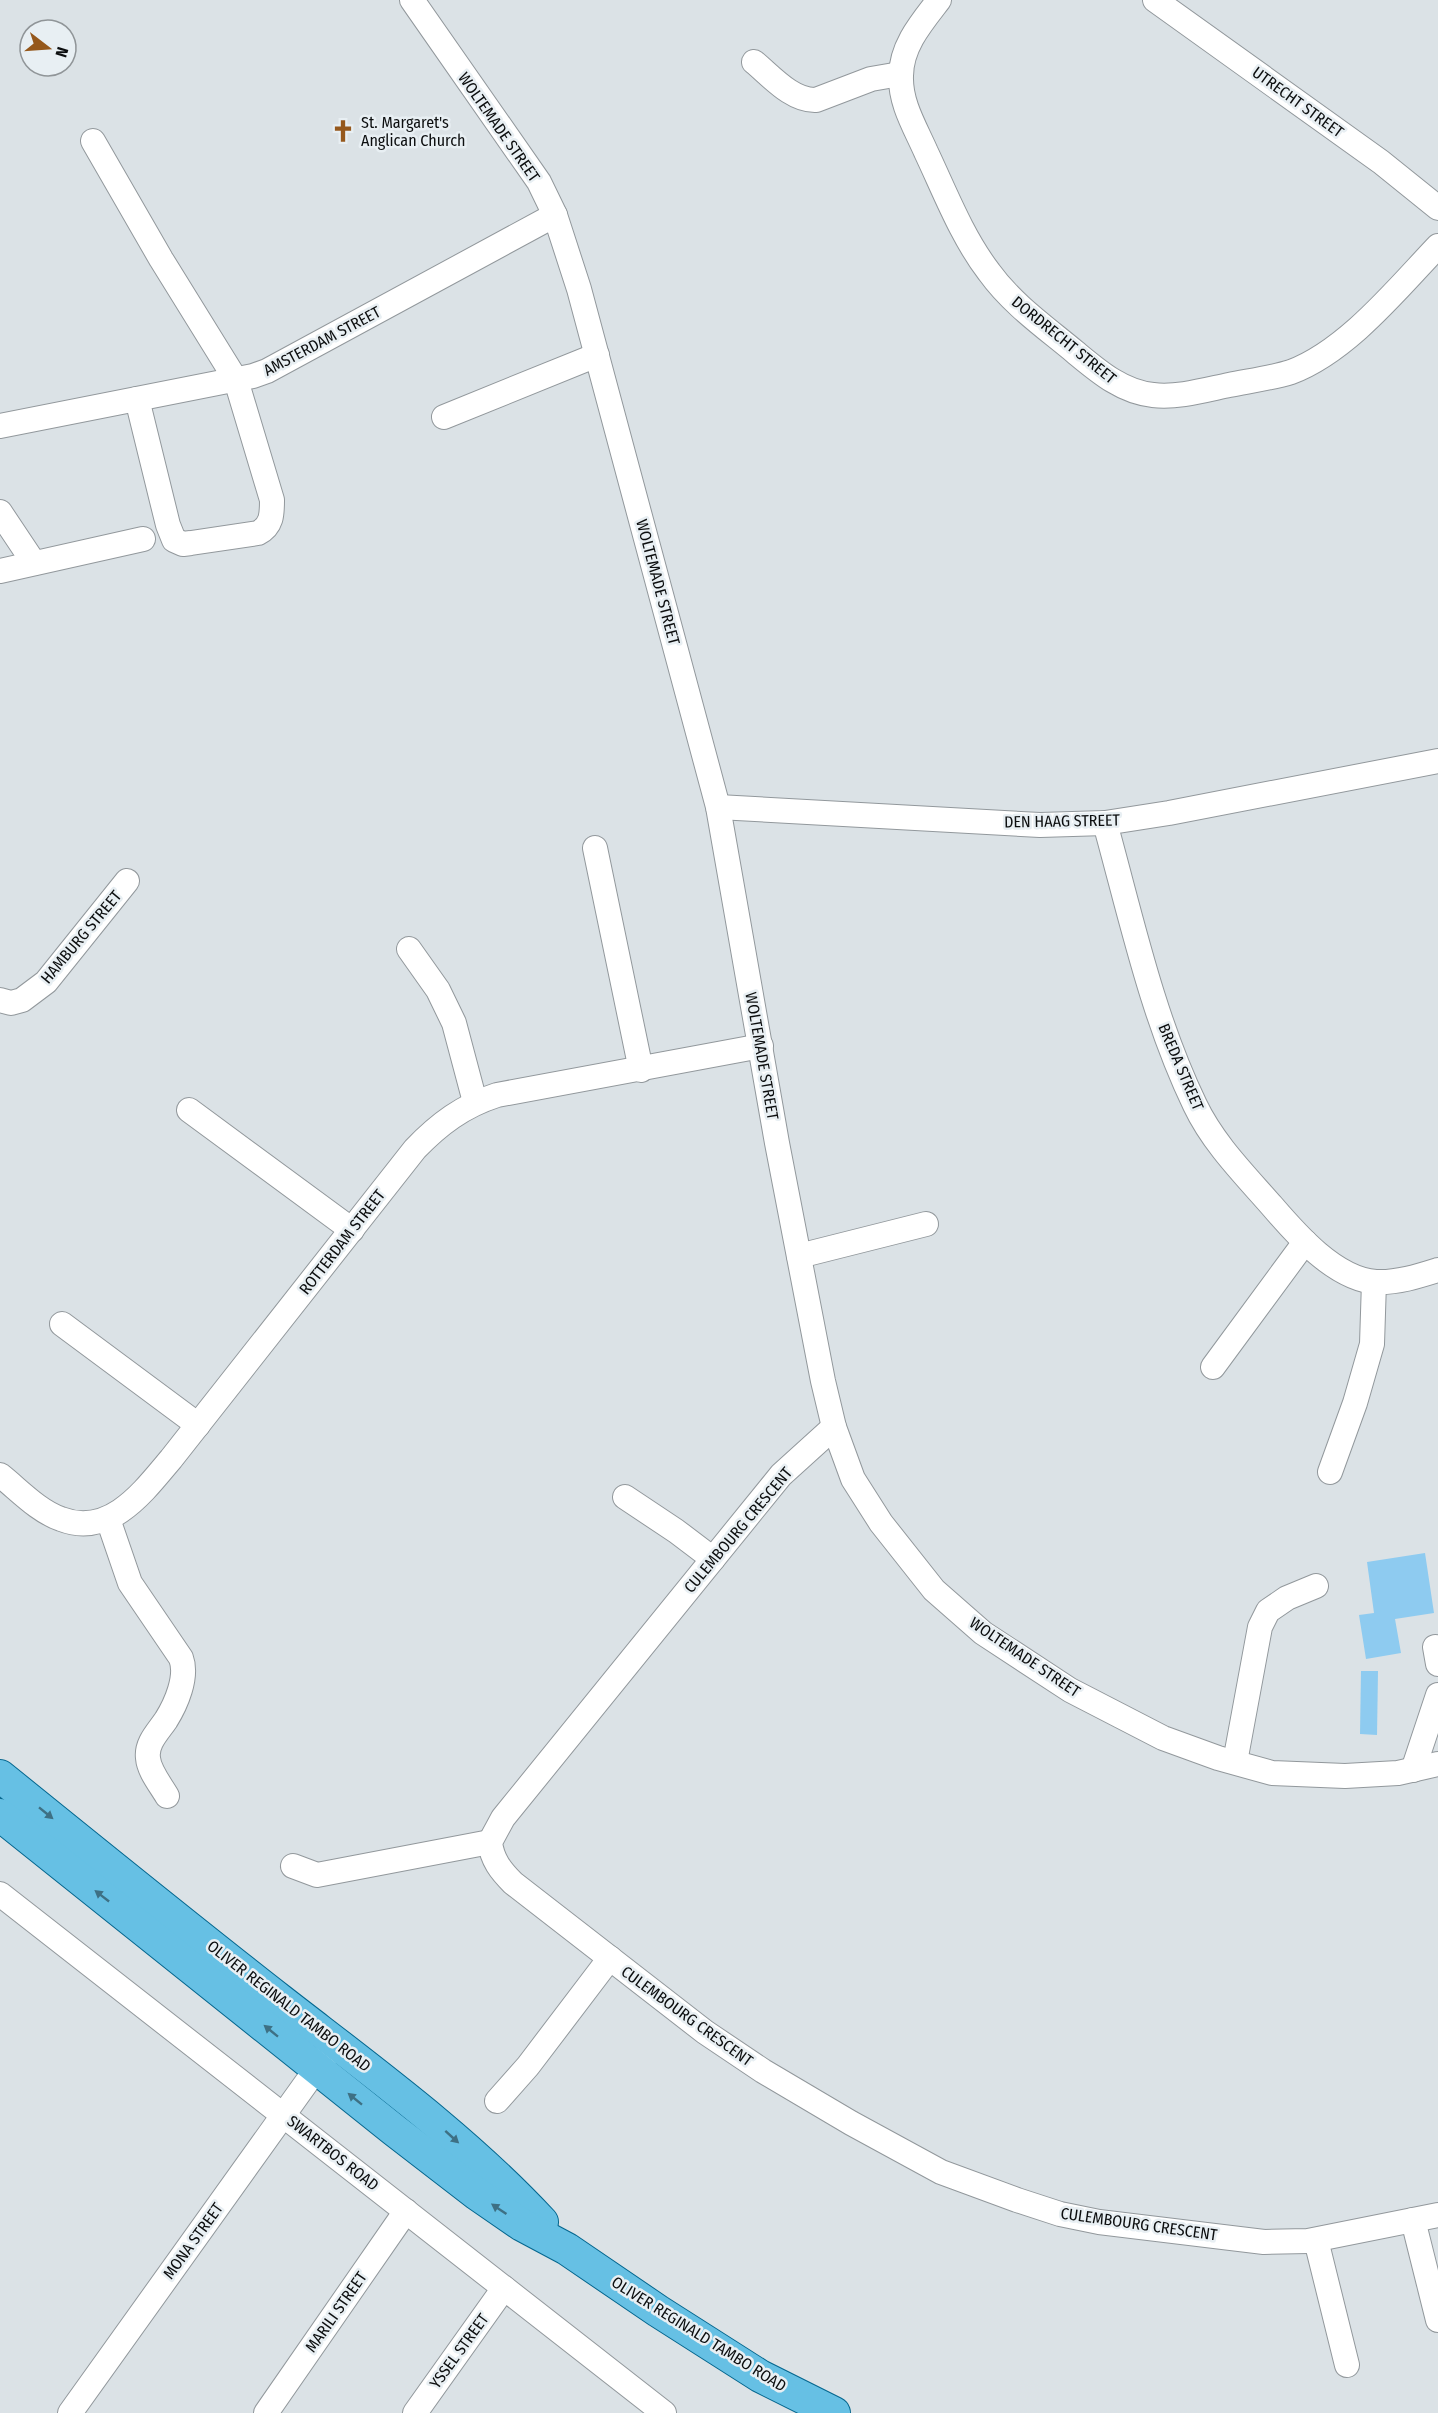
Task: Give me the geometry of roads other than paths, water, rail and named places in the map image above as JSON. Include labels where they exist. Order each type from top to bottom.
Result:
[{"type":"main road","name":"OLIVER REGINALD TAMBO ROAD","points":[[0,1776],[178,1921],[408,2098],[521,2199],[567,2249]]},
{"type":"main road","name":"OLIVER REGINALD TAMBO ROAD","points":[[0,1815],[477,2194],[522,2225],[567,2249],[760,2376],[834,2413]]},
{"type":"street","name":"WOLTEMADE STREET","points":[[412,0],[533,174],[555,215],[579,290],[718,807],[799,1256],[834,1427],[853,1479],[880,1523],[934,1590],[983,1633],[1070,1689],[1163,1738],[1272,1773],[1345,1776],[1398,1773],[1438,1764]]},
{"type":"street","name":"DORDRECHT STREET","points":[[939,0],[910,40],[900,74],[902,97],[969,241],[988,272],[1010,297],[1103,374],[1136,393],[1155,396],[1196,392],[1291,372],[1341,344],[1438,246]]},
{"type":"street","name":"UTRECHT STREET","points":[[1155,0],[1380,162],[1438,208]]},
{"type":"street","points":[[754,62],[792,92],[807,100],[816,100],[871,80],[900,74]]},
{"type":"street","points":[[93,141],[160,259],[236,380],[272,500],[271,519],[268,526],[258,533],[192,543],[183,544],[174,540],[168,525],[137,399]]},
{"type":"street","name":"AMSTERDAM STREET","points":[[0,426],[253,376],[282,364],[555,215]]},
{"type":"street","points":[[444,417],[597,355]]},
{"type":"street","points":[[0,512],[34,563]]},
{"type":"street","points":[[0,571],[143,539]]},
{"type":"street","name":"DEN HAAG STREET","points":[[718,807],[1040,825],[1105,823],[1422,766],[1438,761]]},
{"type":"street","name":"BREDA STREET","points":[[1105,823],[1159,1016],[1195,1106],[1221,1148],[1305,1242],[1324,1258],[1348,1273],[1374,1282],[1396,1281],[1438,1270]]},
{"type":"street","points":[[595,848],[641,1070]]},
{"type":"street","name":"HAMBURG STREET","points":[[0,1000],[11,1003],[22,1000],[46,982],[128,881]]},
{"type":"street","points":[[409,949],[438,990],[454,1023],[475,1102]]},
{"type":"street","name":"ROTTERDAM STREET","points":[[0,1475],[60,1519],[84,1523],[108,1519],[126,1508],[141,1495],[198,1425],[416,1149],[436,1127],[475,1102],[497,1095],[762,1046]]},
{"type":"street","points":[[189,1110],[352,1230]]},
{"type":"street","points":[[799,1256],[926,1224]]},
{"type":"street","points":[[1213,1367],[1305,1242]]},
{"type":"street","points":[[1330,1472],[1355,1403],[1372,1344],[1374,1282]]},
{"type":"street","points":[[62,1324],[198,1425]]},
{"type":"street","name":"CULEMBOURG CRESCENT","points":[[834,1427],[781,1475],[503,1818],[490,1842],[494,1860],[500,1870],[513,1883],[705,2032],[763,2071],[941,2172],[1028,2204],[1060,2214],[1099,2222],[1264,2242],[1316,2240],[1438,2215]]},
{"type":"street","points":[[625,1497],[713,1559]]},
{"type":"street","points":[[108,1519],[130,1583],[184,1665],[184,1673],[176,1699],[148,1750],[151,1768],[167,1796]]},
{"type":"street","points":[[1235,1762],[1260,1627],[1268,1611],[1287,1599],[1316,1586]]},
{"type":"street","points":[[1413,1770],[1438,1695]]},
{"type":"street","points":[[293,1866],[317,1875],[490,1842]]},
{"type":"street","name":"SWARTBOS ROAD","points":[[4,1905],[284,2114],[664,2413]]},
{"type":"street","points":[[497,2101],[528,2066],[610,1958]]},
{"type":"street","name":"MONA STREET","points":[[70,2413],[335,2043]]},
{"type":"street","name":"MARILI STREET","points":[[266,2413],[406,2211]]},
{"type":"street","points":[[1413,2220],[1438,2320]]},
{"type":"street","points":[[1316,2240],[1347,2365]]},
{"type":"street","name":"YSSEL STREET","points":[[415,2413],[504,2288]]},
{"type":"place","name":"St. Margaret's Anglican Church","points":[[343,131]]}]
